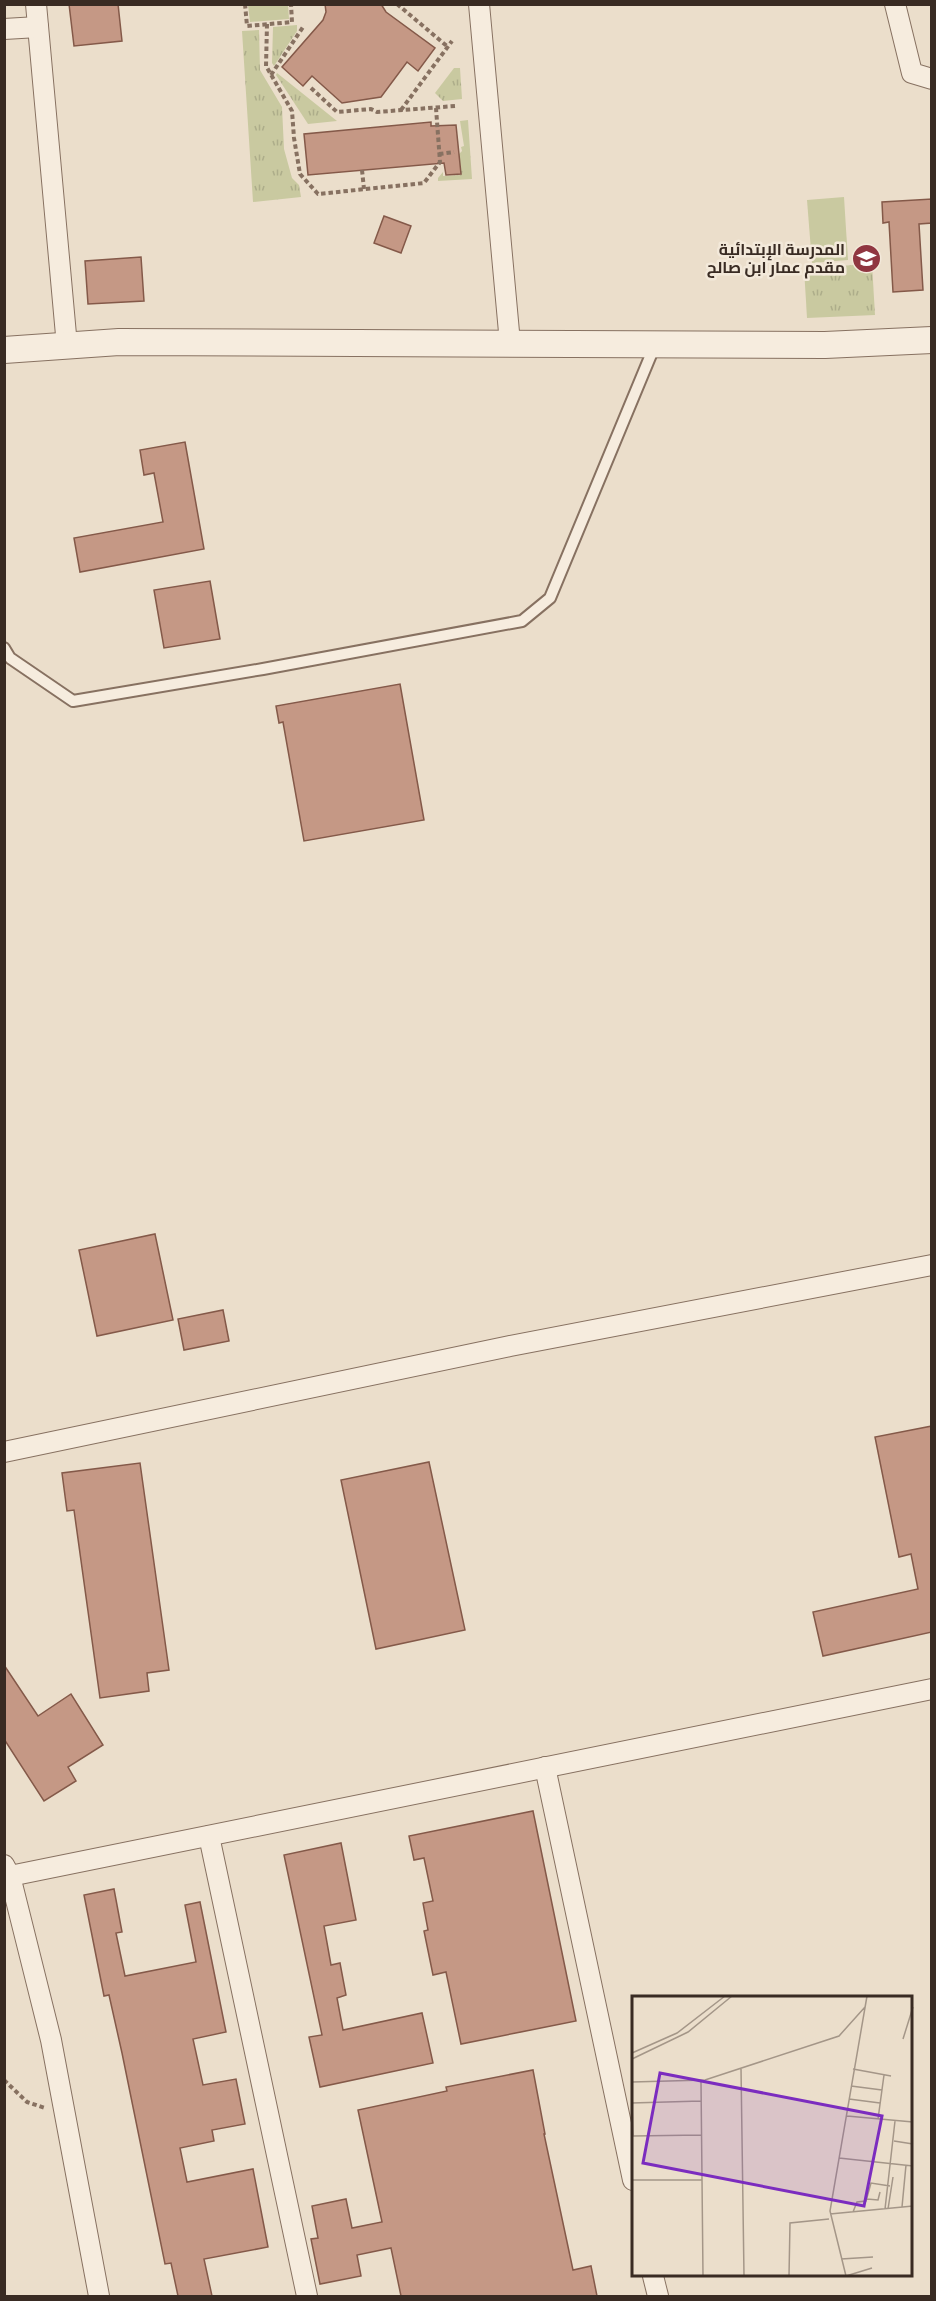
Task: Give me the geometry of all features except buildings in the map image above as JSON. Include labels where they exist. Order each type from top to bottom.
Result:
[{"type":"street","points":[[36,4],[67,346]]},
{"type":"street","points":[[479,4],[510,343]]},
{"type":"street","points":[[895,4],[912,73],[932,79]]},
{"type":"street","points":[[4,29],[38,27]]},
{"type":"street","points":[[4,350],[119,342],[825,345],[932,340]]},
{"type":"street","points":[[4,1452],[510,1346],[932,1265]]},
{"type":"street","points":[[99,2296],[51,2040],[7,1870],[209,1836],[932,1689]]},
{"type":"street","points":[[545,1767],[632,2175]]},
{"type":"street","points":[[209,1836],[307,2296]]},
{"type":"street","points":[[653,2277],[658,2296]]},
{"type":"lane","points":[[4,648],[10,658],[73,701],[263,669],[522,621],[550,598],[655,344]]},
{"type":"path","points":[[245,4],[247,26],[292,22],[291,4]]},
{"type":"path","points":[[397,4],[448,46]]},
{"type":"path","points":[[267,24],[266,66],[292,111],[300,174],[318,194],[424,183],[440,162],[436,108]]},
{"type":"path","points":[[271,75],[303,27]]},
{"type":"path","points":[[401,111],[452,41]]},
{"type":"path","points":[[311,88],[336,112],[371,109],[377,112],[401,111],[455,106]]},
{"type":"path","points":[[439,154],[454,152]]},
{"type":"path","points":[[362,170],[364,189]]},
{"type":"path","points":[[4,2080],[27,2102],[66,2116]]},
{"type":"green space","points":[[248,5],[288,5],[289,19],[250,22]]},
{"type":"green space","points":[[297,25],[297,31],[274,66],[272,63],[273,27]]},
{"type":"green space","points":[[259,30],[260,70],[282,107],[284,149],[292,178],[299,185],[301,197],[253,202],[242,31]]},
{"type":"green space","points":[[454,68],[460,68],[462,99],[443,101],[435,93]]},
{"type":"green space","points":[[277,73],[337,121],[308,124],[276,75]]},
{"type":"green space","points":[[468,120],[472,179],[438,181],[443,172],[443,176],[461,175],[460,164],[457,163],[457,156],[462,151],[461,147],[464,146],[460,121]]},
{"type":"green space","points":[[844,197],[848,260],[812,263],[807,200]]},
{"type":"green space","points":[[872,264],[875,315],[807,318],[804,268]]},
{"type":"place","name":"المدرسة الإبتدائية مقدم عمار ابن صالح","points":[[866,258]]}]
